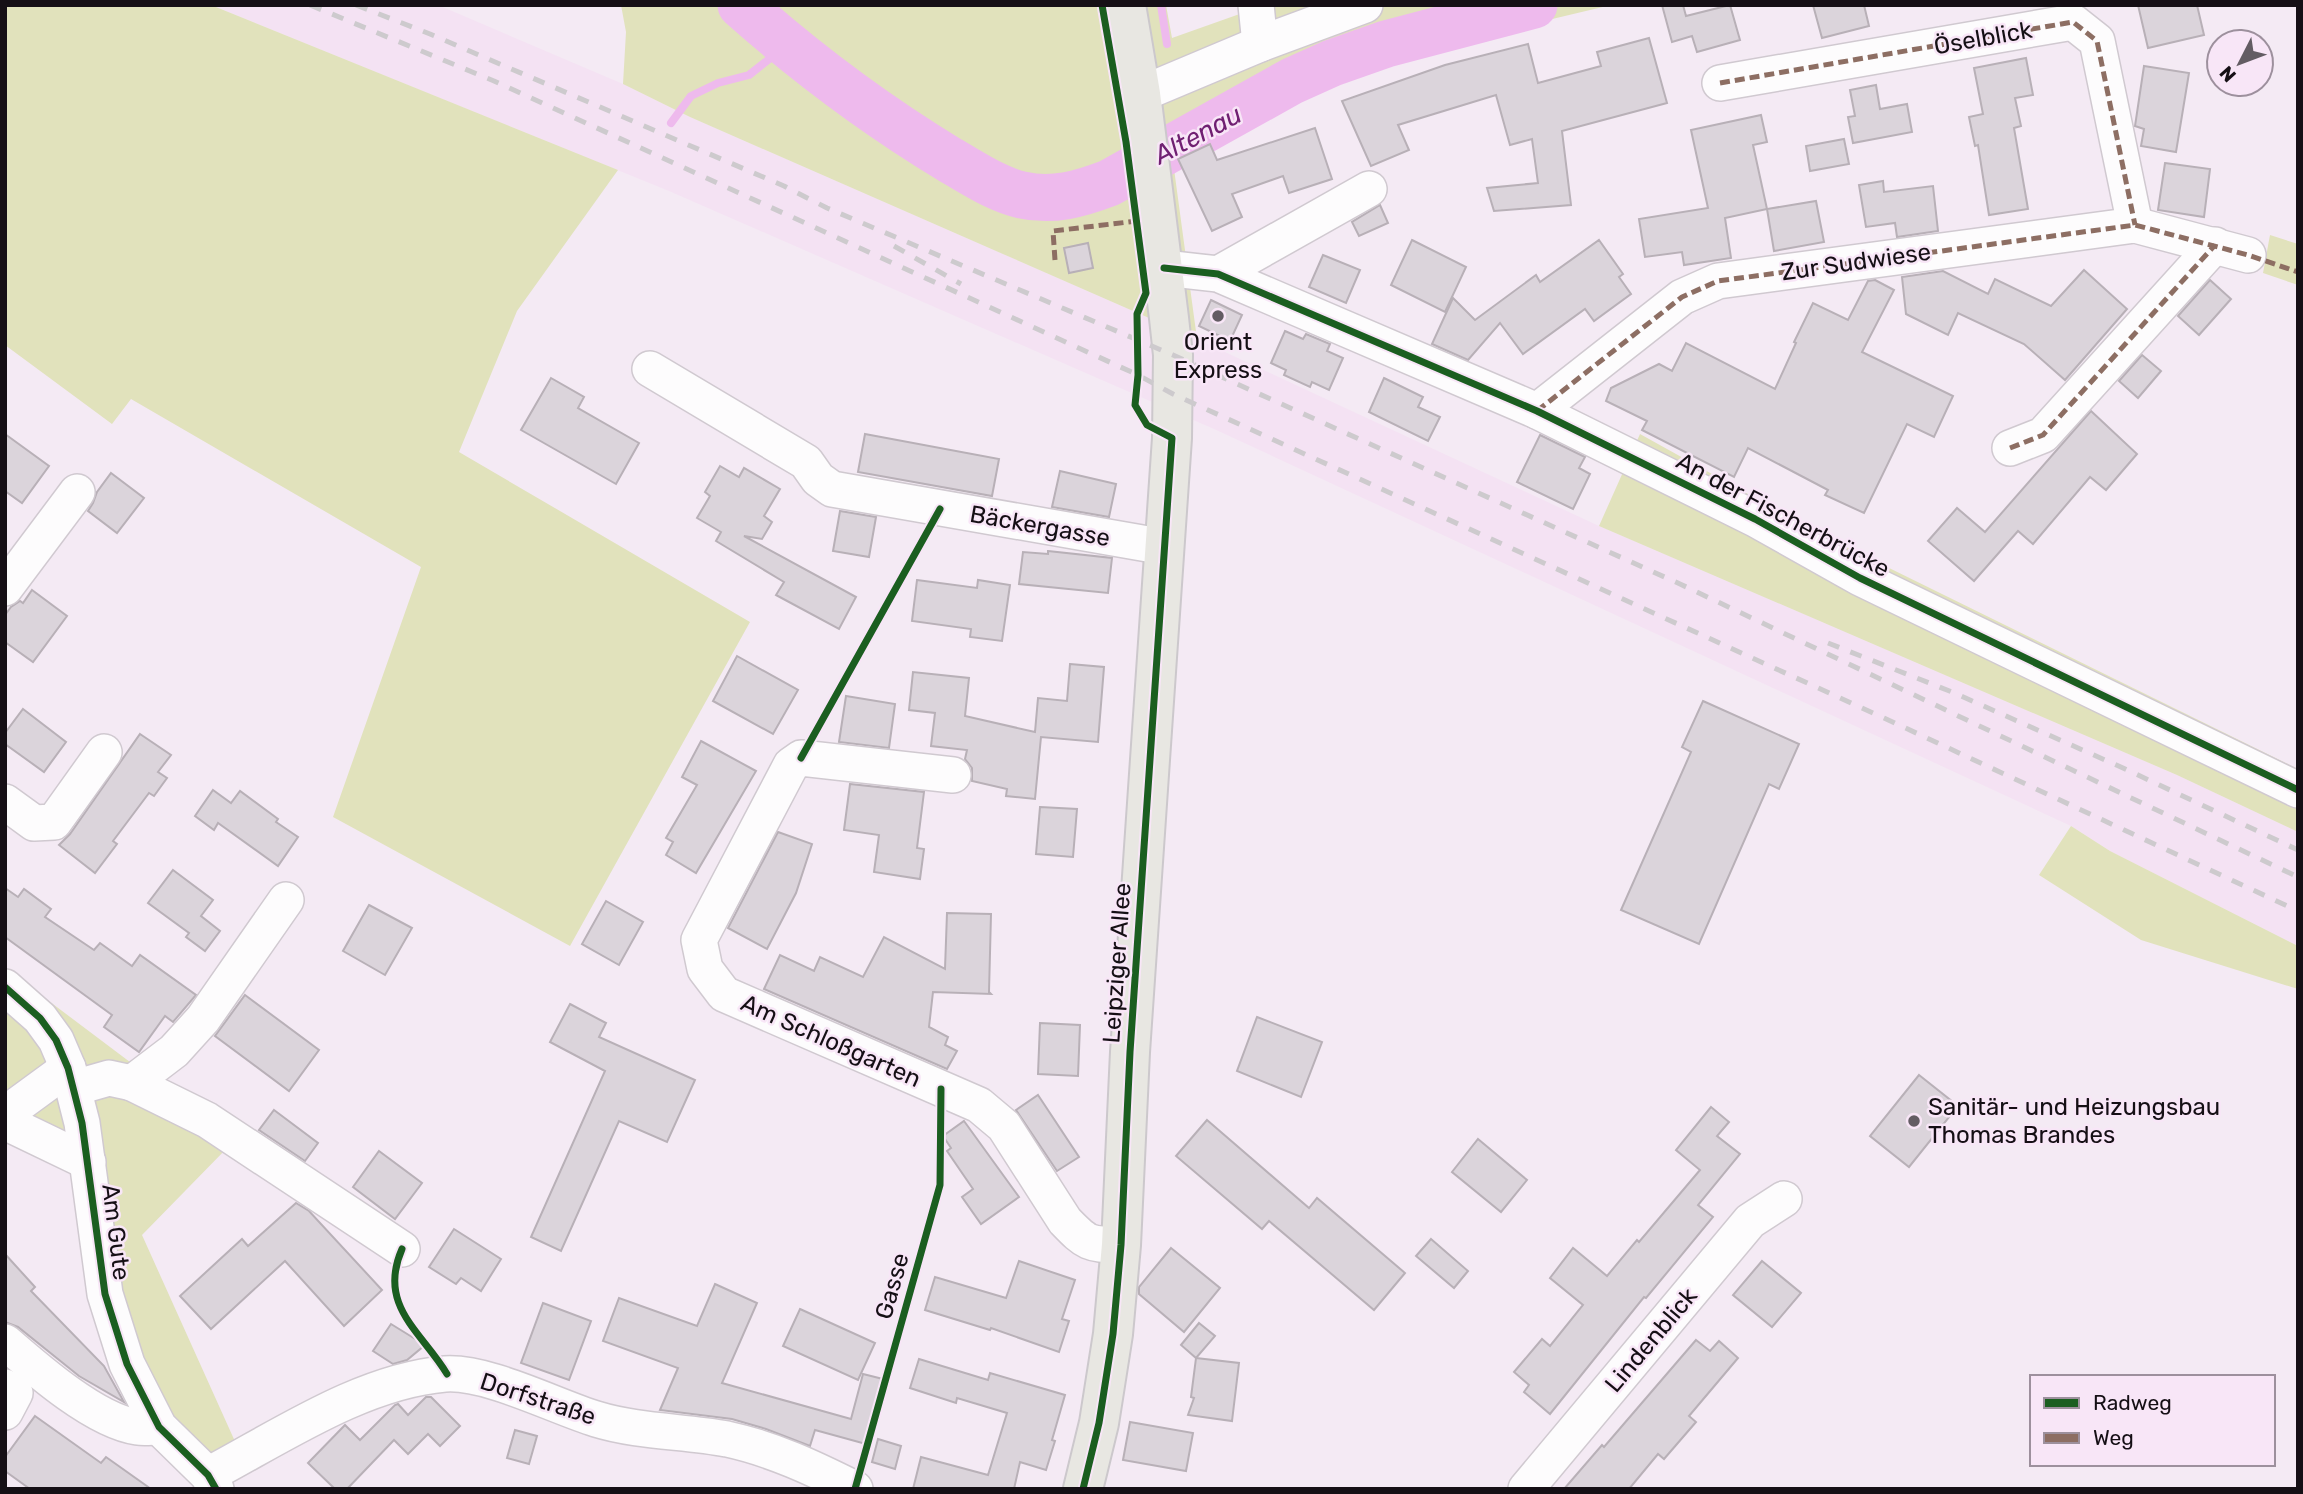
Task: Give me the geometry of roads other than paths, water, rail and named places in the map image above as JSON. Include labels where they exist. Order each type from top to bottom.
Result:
[{"type":"main road","name":"Leipziger Allee","points":[[1083,1489],[1099,1423],[1113,1334],[1121,1245],[1129,1052],[1172,438],[1173,373],[1164,268],[1141,94],[1126,5]]},
{"type":"street","points":[[1256,5],[1260,44]]},
{"type":"street","points":[[1141,94],[1260,44],[1365,5]]},
{"type":"street","name":"Öselblick","points":[[1720,83],[2073,22],[2097,40],[2135,225]]},
{"type":"street","points":[[1218,274],[1369,190]]},
{"type":"street","name":"Zur Sudwiese","points":[[1536,411],[1682,298],[1718,281],[2135,225],[2248,255]]},
{"type":"street","points":[[2010,448],[2043,435],[2215,245]]},
{"type":"street","name":"An der Fischerbrücke","points":[[1164,268],[1218,274],[1536,411],[1755,519],[1860,578],[2298,790]]},
{"type":"street","name":"Bäckergasse","points":[[650,369],[806,462],[818,479],[832,489],[1165,547]]},
{"type":"street","points":[[5,588],[77,492]]},
{"type":"street","points":[[5,802],[34,823],[54,822],[104,752]]},
{"type":"street","name":"Am Schloßgarten","points":[[953,775],[801,758],[791,765],[699,940],[705,969],[724,994],[978,1105],[1004,1126],[1065,1221],[1077,1234],[1092,1244],[1121,1245]]},
{"type":"street","points":[[132,1083],[174,1051],[203,1019],[286,900]]},
{"type":"street","name":"Am Gute","points":[[5,987],[40,1018],[56,1040],[71,1078],[88,1162],[104,1294],[127,1364],[159,1427],[212,1482]]},
{"type":"street","points":[[5,1114],[71,1078],[109,1078],[132,1083],[207,1120],[402,1249]]},
{"type":"street","points":[[5,1122],[88,1162]]},
{"type":"street","name":"Lindenblick","points":[[1526,1489],[1750,1221],[1784,1199]]},
{"type":"street","points":[[5,1342],[31,1389]]},
{"type":"street","name":"Dorfstraße","points":[[212,1482],[349,1401],[379,1388],[447,1374],[479,1377],[598,1420],[740,1443],[793,1458],[855,1489]]},
{"type":"street","points":[[5,1412],[15,1394],[31,1389],[136,1427],[159,1427]]},
{"type":"waterway","name":"Altenau","points":[[741,5],[842,87],[922,143],[1003,189],[1045,198],[1077,193],[1109,183],[1292,81],[1332,63],[1386,44],[1534,5]]},
{"type":"waterway","points":[[1161,5],[1167,44]]},
{"type":"waterway","points":[[671,123],[691,96],[718,83],[749,75],[787,45]]},
{"type":"railway","points":[[310,5],[494,81],[1884,718],[2298,911]]},
{"type":"railway","points":[[356,5],[430,34],[784,186],[827,208],[1173,355],[1680,584],[2298,877]]},
{"type":"railway","points":[[894,246],[961,284]]},
{"type":"railway","points":[[1828,643],[1952,692],[2298,850]]},
{"type":"place","name":"Orient Express","points":[[1218,316]]},
{"type":"place","name":"Sanitär- und Heizungsbau Thomas Brandes","points":[[1914,1121]]}]
